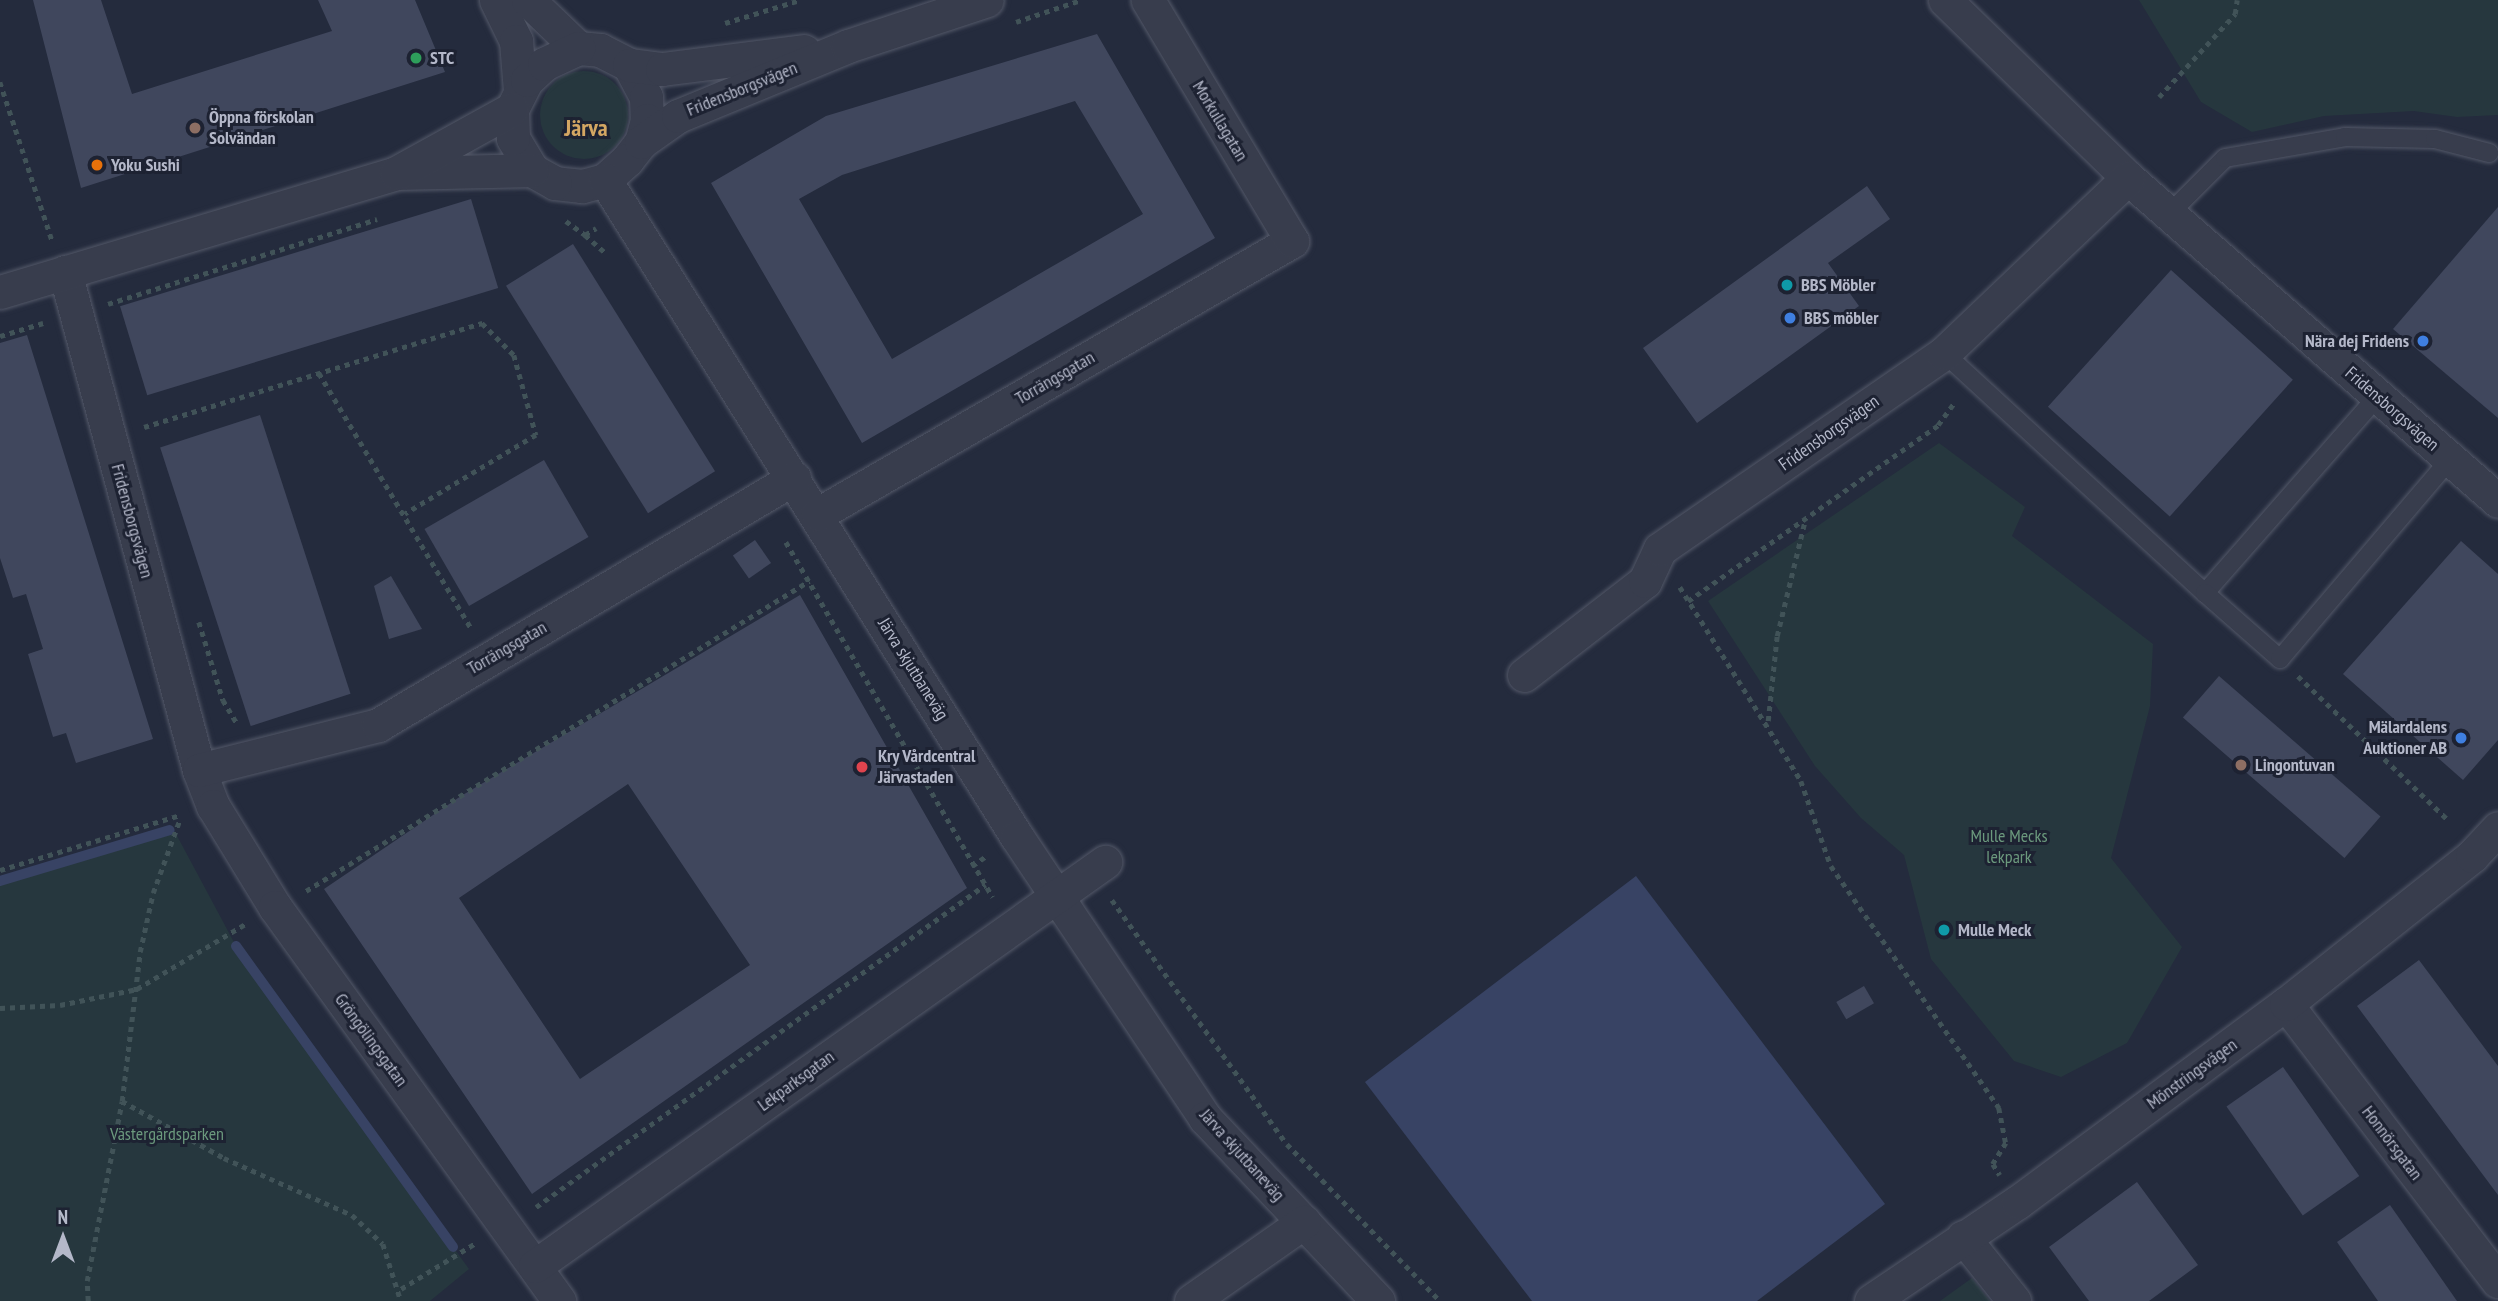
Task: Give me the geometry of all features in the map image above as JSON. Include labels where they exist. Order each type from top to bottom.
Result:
[{"type":"street","points":[[496,0],[516,41],[513,138],[532,170]]},
{"type":"street","name":"Fridensborgsvägen","points":[[641,142],[678,116],[848,46],[946,6],[987,0]]},
{"type":"street","name":"Morkullagatan","points":[[1148,0],[1292,241]]},
{"type":"street","name":"Fridensborgsvägen","points":[[1945,0],[2128,178],[2498,501]]},
{"type":"street","points":[[537,10],[578,48]]},
{"type":"street","name":"Fridensborgsvägen","points":[[629,65],[662,69],[848,46]]},
{"type":"street","points":[[0,292],[396,173],[516,100],[544,64],[578,48],[600,50],[629,65],[646,97],[647,120],[641,142],[605,180],[567,186],[532,170],[396,173]]},
{"type":"street","name":"Fridensborgsvägen","points":[[1660,549],[1944,353],[2128,178]]},
{"type":"street","name":"Järva skjutbaneväg","points":[[605,180],[1057,895],[1205,1118],[1378,1301]]},
{"type":"street","name":"Torrängsgatan","points":[[818,514],[1292,241]]},
{"type":"street","name":"Fridensborgsvägen","points":[[65,272],[199,770]]},
{"type":"street","name":"Torrängsgatan","points":[[199,770],[378,724],[794,478]]},
{"type":"street","points":[[1524,675],[1646,581],[1660,549]]},
{"type":"street","name":"Gröngölingsgatan","points":[[199,770],[197,810],[275,907],[559,1301]]},
{"type":"street","name":"Mönstringsvägen","points":[[1871,1301],[2018,1202],[2286,1004],[2472,856],[2498,828]]},
{"type":"street","name":"Lekparksgatan","points":[[535,1266],[1098,867]]},
{"type":"street","name":"Honnörsgatan","points":[[2286,1004],[2498,1281]]},
{"type":"street","points":[[1191,1301],[1304,1222]]},
{"type":"street","points":[[1963,1237],[2014,1301]]},
{"type":"lane","points":[[2169,214],[2225,158],[2345,136],[2435,139],[2489,153]]},
{"type":"lane","points":[[1944,353],[2280,659],[2449,460]]},
{"type":"lane","points":[[2205,593],[2377,397]]},
{"type":"path","points":[[2159,97],[2235,14],[2238,0]]},
{"type":"path","points":[[0,82],[52,241]]},
{"type":"path","points":[[585,235],[626,211]]},
{"type":"path","points":[[0,336],[388,216]]},
{"type":"path","points":[[559,216],[608,255]]},
{"type":"path","points":[[112,314],[117,302]]},
{"type":"path","points":[[140,428],[482,323],[514,355],[536,435],[405,514]]},
{"type":"path","points":[[319,373],[474,633],[463,640]]},
{"type":"path","points":[[136,415],[144,441]]},
{"type":"path","points":[[1688,601],[1938,425]]},
{"type":"path","points":[[761,499],[985,885],[1012,926]]},
{"type":"path","points":[[1768,721],[1777,636],[1805,519]]},
{"type":"path","points":[[1660,549],[1688,601],[1768,721],[1801,781],[1831,866],[1999,1108],[2006,1143],[1993,1164],[2018,1202]]},
{"type":"path","points":[[0,1008],[60,1004],[137,989],[809,581]]},
{"type":"path","points":[[196,610],[223,700],[243,731]]},
{"type":"path","points":[[2280,659],[2448,820]]},
{"type":"path","points":[[0,870],[197,810]]},
{"type":"path","points":[[88,1301],[88,1281],[122,1101],[152,892],[197,810]]},
{"type":"path","points":[[1098,867],[1287,1144],[1440,1301]]},
{"type":"path","points":[[527,1213],[985,885]]},
{"type":"path","points":[[122,1101],[224,1158],[352,1215],[383,1244],[401,1290],[401,1301]]},
{"type":"path","points":[[401,1290],[476,1242]]},
{"type":"green space","points":[[2139,0],[2498,0],[2498,115],[2457,117],[2414,111],[2324,116],[2252,132],[2201,102]]},
{"type":"green space","points":[[575,71],[593,71],[609,78],[621,90],[628,106],[628,124],[621,140],[609,152],[593,159],[575,159],[559,152],[547,140],[540,124],[540,106],[547,90],[559,78]]},
{"type":"green space","name":"Mulle Mecks lekpark","points":[[1939,443],[2025,507],[2012,536],[2153,644],[2150,706],[2111,858],[2182,947],[2127,1043],[2061,1077],[2014,1061],[1931,959],[1904,855],[1861,818],[1815,766],[1708,601]]},
{"type":"green space","name":"Västergårdsparken","points":[[175,832],[236,946],[469,1269],[430,1301],[0,1301],[0,884]]},
{"type":"green space","points":[[1972,1278],[1990,1301],[1940,1301]]},
{"type":"water","points":[[1636,876],[1885,1204],[1757,1301],[1532,1301],[1365,1082]]},
{"type":"building","points":[[33,0],[101,0],[132,94],[332,31],[318,0],[415,0],[445,72],[81,188]]},
{"type":"building","points":[[1097,34],[1215,238],[862,443],[711,183],[826,116]],"holes":[[[1075,101],[1143,214],[892,359],[799,199],[842,175]]]},
{"type":"building","name":"BBS Möbler","points":[[1867,186],[1890,219],[1828,263],[1859,306],[1697,423],[1643,348]]},
{"type":"building","points":[[471,199],[498,288],[147,395],[120,306]]},
{"type":"building","points":[[2498,207],[2498,418],[2393,329]]},
{"type":"building","points":[[573,244],[715,471],[648,513],[506,286]]},
{"type":"building","points":[[2171,270],[2293,380],[2170,516],[2048,407]]},
{"type":"building","points":[[27,335],[153,739],[76,763],[66,733],[53,737],[28,654],[43,649],[26,594],[13,598],[0,558],[0,343]]},
{"type":"building","points":[[260,415],[351,694],[251,726],[160,447]]},
{"type":"building","points":[[544,460],[588,537],[469,606],[424,529]]},
{"type":"building","points":[[755,540],[771,563],[749,578],[733,555]]},
{"type":"building","points":[[2461,541],[2498,574],[2498,740],[2463,780],[2343,674]]},
{"type":"building","points":[[391,576],[422,629],[389,639],[374,586]]},
{"type":"building","points":[[800,595],[967,888],[532,1194],[324,889],[461,796]],"holes":[[[628,784],[750,965],[580,1079],[459,898]]]},
{"type":"building","points":[[2219,676],[2381,816],[2344,858],[2183,718]]},
{"type":"building","points":[[2419,960],[2498,1066],[2498,1195],[2357,1006]]},
{"type":"building","points":[[1864,986],[1874,1003],[1846,1019],[1836,1002]]},
{"type":"building","points":[[2283,1067],[2359,1176],[2303,1216],[2226,1107]]},
{"type":"building","points":[[2137,1182],[2198,1265],[2149,1301],[2089,1301],[2049,1247]]},
{"type":"building","points":[[2390,1205],[2457,1301],[2378,1301],[2337,1242]]},
{"type":"waterway","points":[[0,881],[170,830]]},
{"type":"waterway","points":[[236,946],[453,1247]]},
{"type":"place","name":"STC","points":[[416,58]]},
{"type":"place","name":"Öppna förskolan Solvändan","points":[[195,128]]},
{"type":"place","name":"Yoku Sushi","points":[[97,165]]},
{"type":"place","name":"BBS Möbler","points":[[1787,285]]},
{"type":"place","name":"BBS möbler","points":[[1790,318]]},
{"type":"place","name":"Nära dej Fridens","points":[[2423,341]]},
{"type":"place","name":"Mälardalens Auktioner AB","points":[[2461,738]]},
{"type":"place","name":"Lingontuvan","points":[[2241,765]]},
{"type":"place","name":"Kry Vårdcentral Järvastaden","points":[[862,767]]},
{"type":"place","name":"Mulle Meck","points":[[1944,930]]},
{"type":"district","name":"Järva","points":[[586,128]]}]
